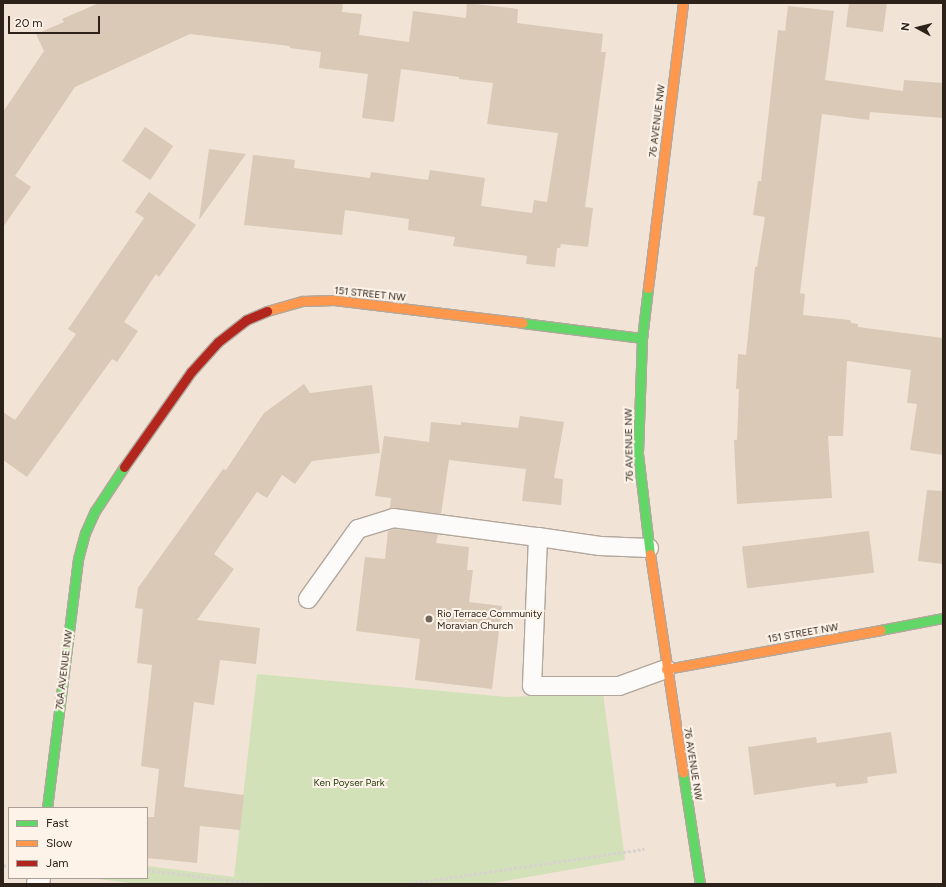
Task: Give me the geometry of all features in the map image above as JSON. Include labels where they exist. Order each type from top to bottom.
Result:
[{"type":"street","name":"76 AVENUE NW","points":[[683,3],[642,338],[638,454],[649,548],[666,669],[700,884]]},
{"type":"street","name":"151 STREET NW","points":[[85,533],[95,511],[110,487],[190,372],[218,342],[246,320],[276,308],[304,301],[334,300],[642,338]]},
{"type":"street","name":"76A AVENUE NW","points":[[47,807],[78,559],[85,533]]},
{"type":"street","name":"151 STREET NW","points":[[666,669],[943,618]]},
{"type":"lane","points":[[308,599],[358,529],[393,518],[600,546],[649,548]]},
{"type":"lane","points":[[538,537],[532,686],[619,686],[666,669]]},
{"type":"path","points":[[405,884],[644,849]]},
{"type":"path","points":[[148,870],[261,884]]},
{"type":"green space","name":"Ken Poyser Park","points":[[257,674],[507,697],[603,693],[625,860],[488,884],[136,884],[98,879],[148,879],[148,866],[234,877]]},
{"type":"building","points":[[99,3],[343,3],[342,12],[362,14],[359,35],[409,42],[413,11],[466,18],[467,3],[518,9],[517,23],[603,34],[601,52],[606,52],[585,207],[593,208],[588,247],[561,244],[560,248],[557,248],[555,267],[526,264],[527,256],[453,246],[455,237],[408,230],[409,219],[345,210],[342,235],[244,225],[253,155],[295,160],[294,168],[370,178],[371,172],[428,180],[430,170],[485,178],[481,206],[532,213],[534,200],[547,202],[558,133],[487,124],[493,83],[401,69],[394,122],[362,118],[368,74],[319,68],[321,52],[290,48],[290,46],[190,34],[75,87],[15,176],[31,187],[3,227],[3,112],[44,51],[36,34],[64,22],[62,19]]},
{"type":"building","points":[[849,3],[887,3],[883,32],[846,27]]},
{"type":"building","points":[[788,6],[834,11],[825,80],[903,91],[904,80],[943,83],[943,118],[870,112],[869,120],[822,114],[800,293],[805,294],[803,315],[850,320],[851,323],[858,324],[858,327],[943,338],[943,455],[910,450],[917,404],[907,403],[911,370],[847,361],[843,436],[828,436],[832,498],[737,504],[734,440],[737,440],[739,389],[736,389],[738,354],[746,355],[755,267],[757,267],[765,217],[753,215],[758,181],[761,181],[778,30],[785,31]]},
{"type":"building","points":[[145,127],[173,146],[150,180],[122,161]]},
{"type":"building","points":[[209,149],[246,154],[199,220]]},
{"type":"building","points":[[149,192],[196,225],[159,277],[156,274],[124,322],[138,331],[117,362],[112,359],[27,477],[3,460],[3,412],[15,420],[76,334],[68,329],[144,218],[135,212]]},
{"type":"building","points":[[304,384],[310,393],[372,385],[380,453],[312,461],[295,484],[282,475],[267,498],[257,492],[214,554],[234,569],[197,620],[260,628],[256,664],[220,660],[214,705],[194,702],[184,787],[244,795],[240,830],[200,826],[197,863],[148,858],[148,817],[154,817],[159,769],[141,766],[152,665],[137,663],[143,609],[135,608],[138,588],[223,469],[226,470],[264,413]]},
{"type":"building","points":[[520,416],[564,422],[554,478],[563,479],[561,505],[522,501],[526,469],[449,460],[441,514],[390,508],[391,498],[375,496],[384,436],[429,442],[431,422],[461,425],[461,422],[518,428]]},
{"type":"building","points":[[927,490],[943,491],[943,564],[918,561]]},
{"type":"building","name":"Rio Terrace Community Moravian Church","points":[[394,529],[438,534],[436,543],[469,547],[467,570],[473,570],[469,602],[502,606],[492,689],[415,680],[420,639],[356,631],[365,557],[385,559],[388,531]]},
{"type":"building","points":[[869,531],[874,573],[747,588],[742,547]]},
{"type":"building","points":[[891,732],[897,773],[867,777],[868,783],[836,787],[835,783],[754,795],[748,747],[816,737],[817,743]]},
{"type":"traffic: fast","points":[[648,288],[642,338],[638,454],[650,554]]},
{"type":"traffic: fast","points":[[523,323],[642,338]]},
{"type":"traffic: fast","points":[[47,807],[78,559],[85,533],[95,511],[124,467]]},
{"type":"traffic: fast","points":[[880,630],[943,618]]},
{"type":"traffic: fast","points":[[683,773],[700,884]]},
{"type":"traffic: slow","points":[[648,288],[683,3]]},
{"type":"traffic: slow","points":[[267,311],[303,301],[334,300],[523,323]]},
{"type":"traffic: slow","points":[[650,554],[683,773]]},
{"type":"traffic: slow","points":[[666,669],[880,630]]},
{"type":"traffic: jam","points":[[124,467],[191,372],[218,342],[246,320],[267,311]]},
{"type":"place","name":"Rio Terrace Community Moravian Church","points":[[429,619]]}]
